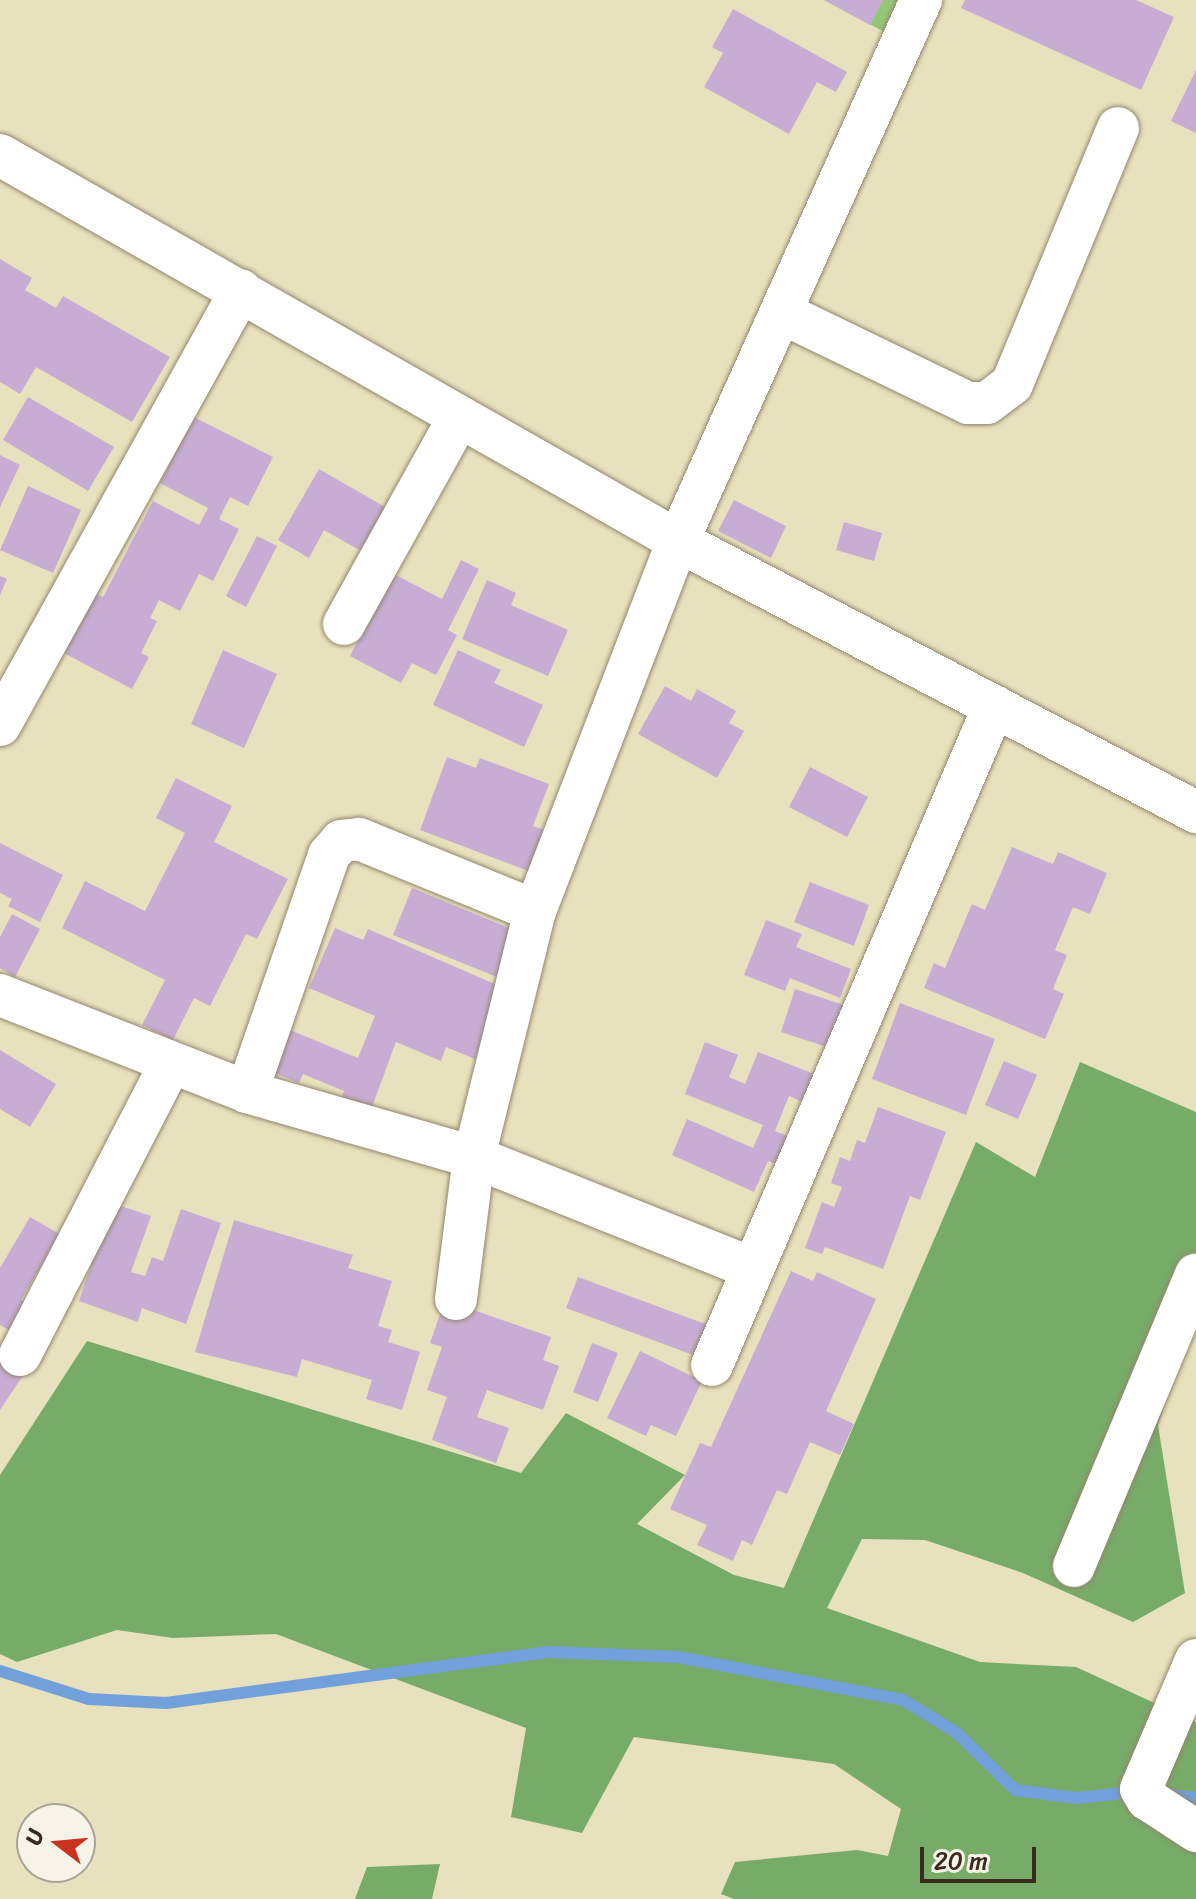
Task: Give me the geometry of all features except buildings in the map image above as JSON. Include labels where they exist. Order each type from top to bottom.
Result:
[{"type":"street","points":[[456,1299],[474,1157],[535,911],[678,541],[921,0]]},
{"type":"street","points":[[782,313],[968,403],[987,403],[1012,384],[1118,128]]},
{"type":"street","points":[[4,167],[241,290],[678,541],[1196,812]]},
{"type":"street","points":[[0,725],[241,290]]},
{"type":"street","points":[[344,624],[459,417]]},
{"type":"street","points":[[712,1365],[994,706]]},
{"type":"street","points":[[247,1092],[329,855],[341,841],[359,839],[535,911]]},
{"type":"street","points":[[0,995],[170,1065],[247,1092],[474,1157],[751,1268]]},
{"type":"street","points":[[20,1355],[170,1065]]},
{"type":"street","points":[[1074,1566],[1196,1274]]},
{"type":"street","points":[[1196,1660],[1141,1789],[1147,1799],[1196,1831]]},
{"type":"green space","points":[[824,0],[910,0],[894,37]]},
{"type":"green space","points":[[1080,1062],[1196,1112],[1196,1305],[1158,1425],[1185,1593],[1133,1622],[1023,1573],[925,1540],[862,1539],[827,1608],[980,1662],[1076,1667],[1196,1722],[1196,1899],[734,1899],[721,1894],[735,1862],[857,1850],[888,1856],[901,1809],[834,1764],[634,1737],[582,1833],[511,1817],[526,1728],[276,1634],[173,1638],[117,1630],[17,1662],[0,1654],[0,1475],[87,1341],[521,1473],[566,1413],[685,1475],[637,1524],[734,1575],[784,1588],[976,1142],[1035,1177]]},
{"type":"green space","points":[[440,1864],[432,1899],[355,1899],[367,1867]]},
{"type":"waterway","points":[[0,1671],[89,1699],[166,1703],[547,1652],[678,1657],[903,1700],[957,1733],[1015,1790],[1076,1798],[1133,1792]]},
{"type":"waterway","points":[[1166,1794],[1196,1798]]}]
